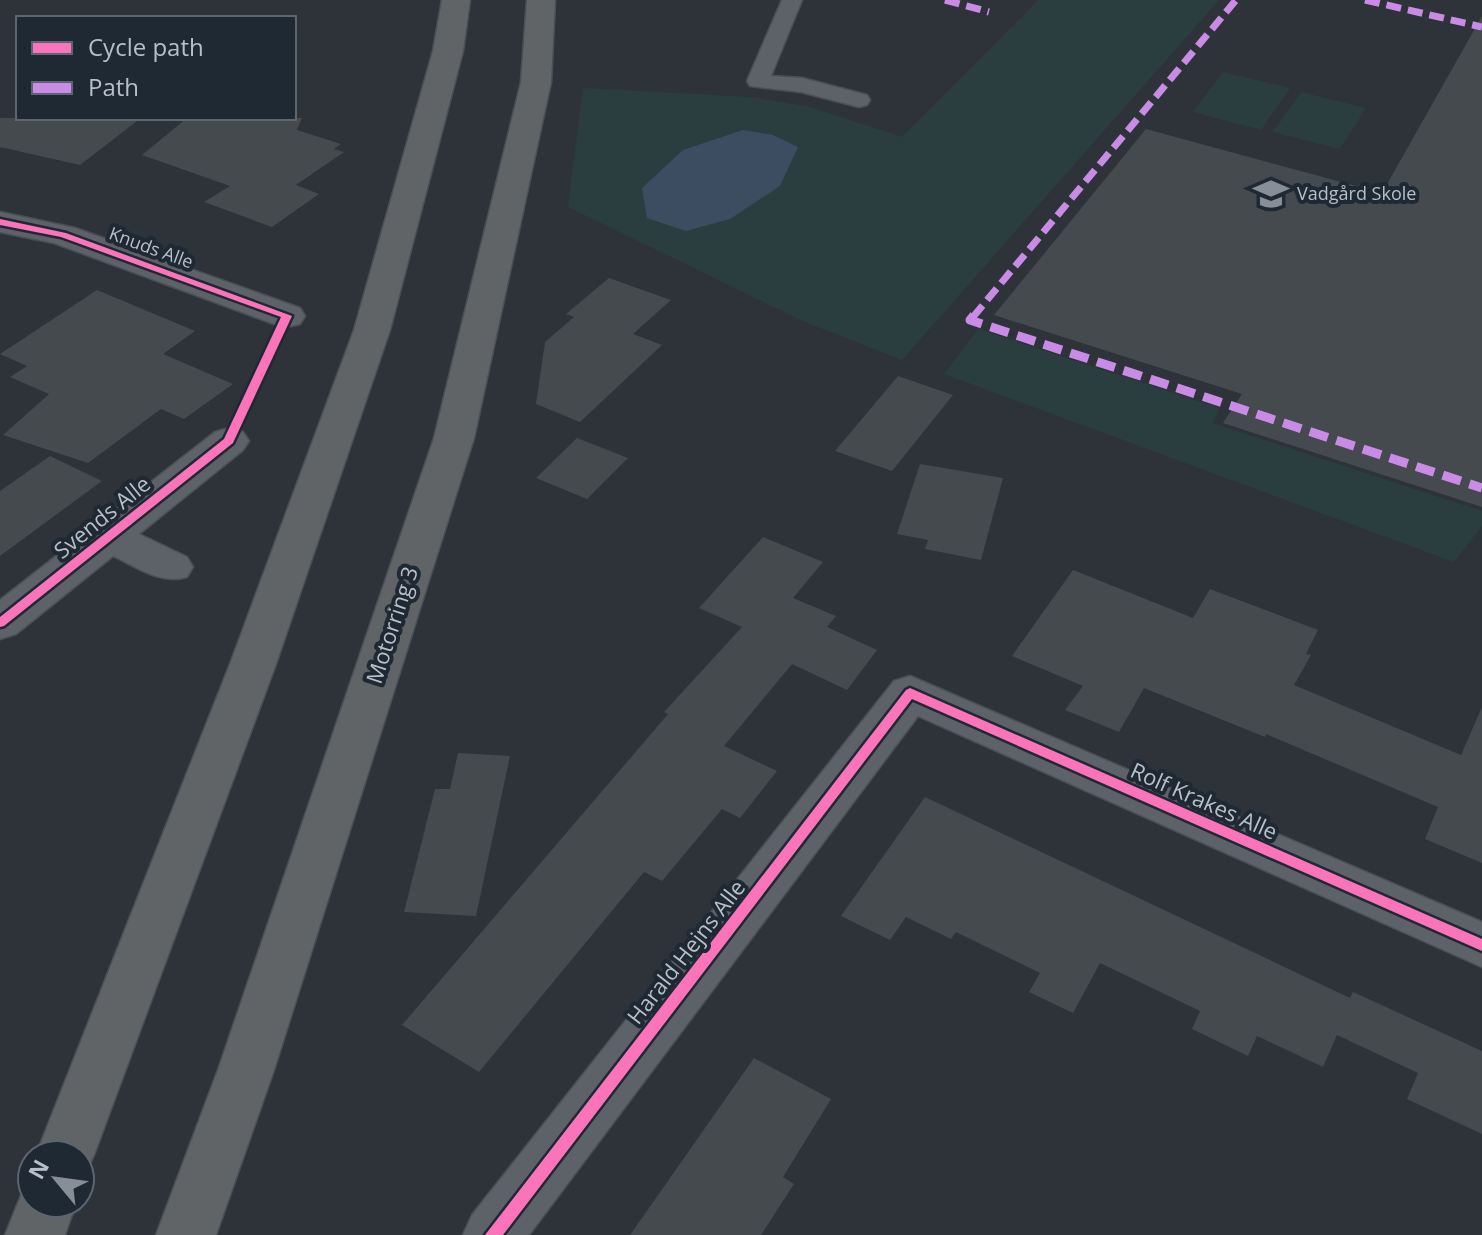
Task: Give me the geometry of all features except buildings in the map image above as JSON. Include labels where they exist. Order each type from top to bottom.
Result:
[{"type":"highway","points":[[71,1139],[253,664],[372,330],[448,51],[456,0]]},
{"type":"highway","name":"Motorring 3","points":[[186,1235],[246,1070],[454,438],[536,82],[541,0]]},
{"type":"street","name":"Knuds Alle","points":[[0,222],[63,235],[287,316]]},
{"type":"street","name":"Svends Alle","points":[[0,623],[229,441]]},
{"type":"street","name":"Svends Alle","points":[[110,537],[172,567]]},
{"type":"street","name":"Rolf Krakes Alle","points":[[910,693],[1482,945]]},
{"type":"street","name":"Harald Hejns Alle","points":[[493,1235],[910,693]]},
{"type":"lane","points":[[792,0],[758,81],[802,85],[859,100]]},
{"type":"green space","points":[[1038,0],[1219,0],[902,360],[805,322],[568,207],[583,88],[750,97],[810,107],[902,137]]},
{"type":"green space","points":[[1223,72],[1290,88],[1261,130],[1193,112]]},
{"type":"green space","points":[[1301,92],[1366,108],[1340,149],[1273,132]]},
{"type":"green space","points":[[978,329],[1220,408],[1212,423],[1482,511],[1482,526],[1454,562],[944,374]]},
{"type":"water","points":[[743,130],[773,135],[798,147],[780,186],[730,219],[686,231],[647,218],[642,188],[683,150]]},
{"type":"marked path","points":[[945,0],[989,12]]},
{"type":"marked path","points":[[1236,0],[970,320],[1482,488]]},
{"type":"marked path","points":[[1365,0],[1482,27]]},
{"type":"cycle path","points":[[0,222],[63,235],[287,316],[229,441],[0,623]]},
{"type":"cycle path","points":[[493,1235],[910,693],[1482,945]]},
{"type":"place","name":"Vadgård Skole","points":[[1271,194]]}]
